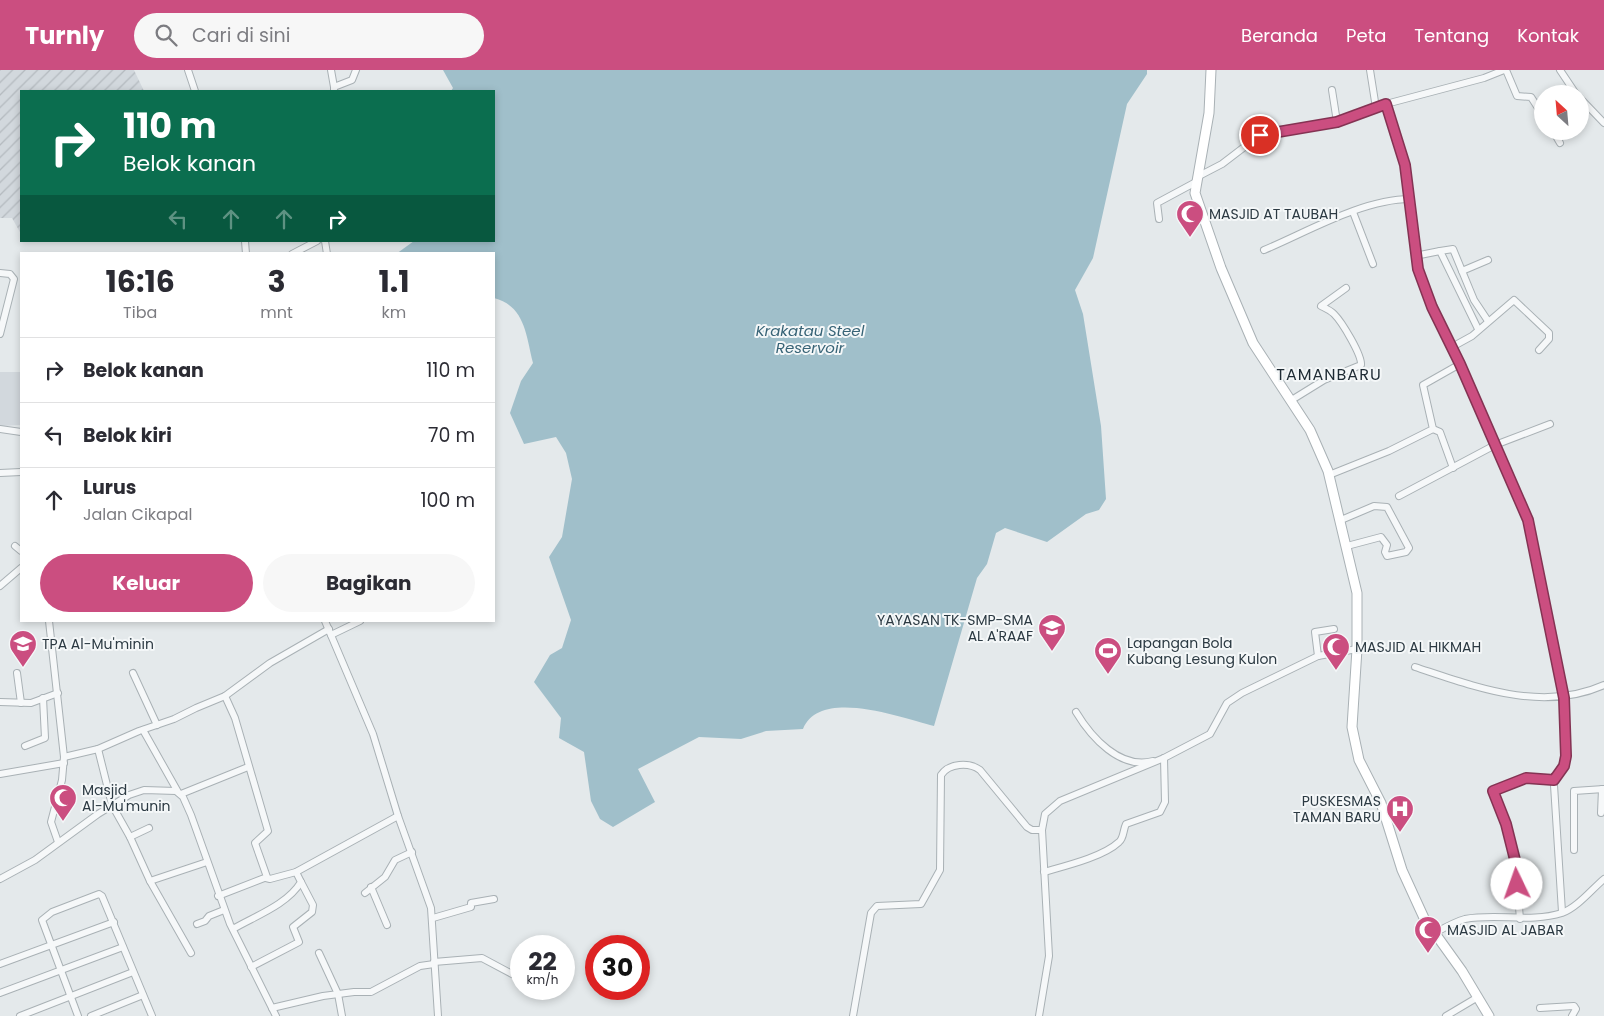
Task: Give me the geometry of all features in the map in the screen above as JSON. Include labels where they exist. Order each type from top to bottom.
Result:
[{"type":"street","points":[[188,70],[195,90]]},
{"type":"street","points":[[331,70],[334,89],[352,80],[356,70]]},
{"type":"street","points":[[1211,70],[1209,113],[1196,180],[1196,199],[1242,320],[1262,360],[1317,442],[1329,475],[1357,593],[1357,649],[1352,721],[1353,740],[1359,760],[1386,816],[1402,870],[1434,934],[1462,971],[1489,1016]]},
{"type":"street","points":[[1370,70],[1376,108]]},
{"type":"street","points":[[1159,219],[1157,203],[1215,168],[1260,135],[1337,122],[1386,104],[1484,78],[1505,70],[1518,97],[1531,97],[1534,102]]},
{"type":"street","points":[[1560,70],[1570,85]]},
{"type":"street","points":[[1332,90],[1337,122]]},
{"type":"street","points":[[1386,104],[1400,146],[1410,199],[1415,256],[1432,307],[1460,364],[1528,520],[1564,698],[1566,756],[1564,766],[1554,780],[1562,912]]},
{"type":"street","points":[[1589,107],[1604,123]]},
{"type":"street","points":[[1264,250],[1353,212],[1392,199],[1410,199]]},
{"type":"street","points":[[1353,212],[1373,264]]},
{"type":"street","points":[[296,252],[315,242]]},
{"type":"street","points":[[1415,256],[1453,249],[1475,302],[1488,321]]},
{"type":"street","points":[[1440,251],[1478,329]]},
{"type":"street","points":[[1462,271],[1488,260]]},
{"type":"street","points":[[0,273],[10,274],[14,279],[0,334]]},
{"type":"street","points":[[1290,401],[1324,380],[1362,365],[1356,349],[1339,320],[1331,311],[1321,306],[1346,288]]},
{"type":"street","points":[[1452,347],[1478,329],[1512,301],[1516,300],[1549,333],[1549,339],[1539,350]]},
{"type":"street","points":[[1433,429],[1423,384],[1460,364]]},
{"type":"street","points":[[1399,496],[1494,445],[1550,424]]},
{"type":"street","points":[[0,429],[20,432]]},
{"type":"street","points":[[1329,475],[1388,451],[1433,429],[1440,432],[1453,468]]},
{"type":"street","points":[[0,472],[20,472]]},
{"type":"street","points":[[1341,520],[1374,506],[1387,507],[1408,548],[1406,552],[1387,556],[1385,552],[1387,545],[1381,537],[1347,546]]},
{"type":"street","points":[[15,546],[20,550]]},
{"type":"street","points":[[0,586],[20,569]]},
{"type":"street","points":[[50,622],[64,760],[51,822],[58,842]]},
{"type":"street","points":[[325,622],[374,734],[398,816],[412,852],[433,918],[438,1016]]},
{"type":"street","points":[[0,774],[64,760],[98,749],[157,725],[225,696],[270,664],[330,632],[357,622]]},
{"type":"street","points":[[1318,656],[1315,632],[1334,630]]},
{"type":"street","points":[[1039,1016],[1048,966],[1042,830],[1045,814],[1060,801],[1164,758],[1210,734],[1224,708],[1231,700],[1318,656],[1357,649]]},
{"type":"street","points":[[1416,667],[1497,693],[1564,698],[1604,685]]},
{"type":"street","points":[[17,673],[21,703]]},
{"type":"street","points":[[133,673],[157,725]]},
{"type":"street","points":[[0,702],[35,702],[58,693]]},
{"type":"street","points":[[225,696],[234,718],[268,831],[255,843],[266,878]]},
{"type":"street","points":[[25,746],[44,738],[43,698]]},
{"type":"street","points":[[1076,712],[1084,726],[1096,740],[1117,756],[1149,762],[1164,758]]},
{"type":"street","points":[[143,730],[180,793],[208,862],[224,910],[276,1016]]},
{"type":"street","points":[[98,749],[112,805],[130,836],[150,881],[191,953]]},
{"type":"street","points":[[1044,872],[1075,863],[1116,844],[1122,839],[1126,824],[1160,812],[1165,802],[1164,758]]},
{"type":"street","points":[[853,1016],[873,909],[877,906],[921,904],[926,899],[940,870],[942,842],[939,827],[942,773],[962,764],[973,765],[980,770],[1027,827],[1032,830],[1042,830]]},
{"type":"street","points":[[0,878],[31,863],[58,842],[128,795],[144,790],[173,790],[180,793],[248,767]]},
{"type":"street","points":[[1520,919],[1515,860],[1506,824],[1493,791],[1526,778],[1554,780]]},
{"type":"street","points":[[1574,850],[1574,791],[1603,789],[1602,812]]},
{"type":"street","points":[[218,896],[266,878],[270,879],[296,872],[398,816]]},
{"type":"street","points":[[130,836],[149,828]]},
{"type":"street","points":[[365,893],[385,877],[395,860],[412,852]]},
{"type":"street","points":[[150,881],[208,862]]},
{"type":"street","points":[[252,967],[299,942],[293,927],[312,912],[313,906],[296,872]]},
{"type":"street","points":[[1434,934],[1454,923],[1471,918],[1520,919],[1562,912],[1576,903],[1604,878]]},
{"type":"street","points":[[233,929],[273,910],[301,882]]},
{"type":"street","points":[[371,887],[387,925]]},
{"type":"street","points":[[78,1016],[42,924],[44,918],[99,894],[102,896],[114,922],[152,1016]]},
{"type":"street","points":[[433,918],[471,907],[471,903],[494,899]]},
{"type":"street","points":[[197,924],[209,916],[224,910]]},
{"type":"street","points":[[0,964],[114,922]]},
{"type":"street","points":[[0,993],[123,947]]},
{"type":"street","points":[[319,953],[338,994],[342,1016]]},
{"type":"street","points":[[272,1008],[338,994],[371,992],[416,968],[434,963],[482,958],[510,973]]},
{"type":"street","points":[[20,1016],[133,972]]},
{"type":"street","points":[[91,1016],[143,995]]},
{"type":"street","points":[[1446,1016],[1478,997]]},
{"type":"street","points":[[1540,1008],[1574,1006],[1576,1008],[1572,1016]]},
{"type":"shaded area","points":[[0,70],[134,70],[144,90],[20,90],[20,232],[12,218],[0,218]]},
{"type":"shaded area","points":[[0,372],[20,372],[20,425],[0,426]]},
{"type":"water","name":"Krakatau Steel Reservoir","points":[[443,70],[1147,70],[1147,74],[1127,104],[1093,258],[1075,290],[1083,314],[1101,426],[1106,499],[1099,510],[1086,514],[1047,542],[1005,528],[996,533],[987,564],[977,578],[934,726],[883,712],[843,707],[826,710],[812,716],[803,729],[766,731],[741,739],[699,737],[638,769],[655,802],[613,827],[600,819],[591,801],[584,752],[559,738],[561,718],[534,682],[550,655],[562,648],[571,620],[549,557],[562,537],[572,479],[566,453],[556,437],[524,444],[510,413],[521,381],[533,363],[526,332],[518,315],[512,308],[495,298],[495,252],[399,252],[413,242],[495,242],[495,90],[452,90],[453,88]]},
{"type":"place","name":"MASJID AT TAUBAH","points":[[1190,238]]},
{"type":"place","name":"YAYASAN TK-SMP-SMA AL A'RAAF","points":[[1052,652]]},
{"type":"place","name":"TPA Al-Mu'minin","points":[[23,668]]},
{"type":"place","name":"MASJID AL HIKMAH","points":[[1336,671]]},
{"type":"place","name":"Lapangan Bola Kubang Lesung Kulon","points":[[1108,675]]},
{"type":"place","name":"Masjid Al-Mu'munin","points":[[63,822]]},
{"type":"place","name":"PUSKESMAS TAMAN BARU","points":[[1400,833]]},
{"type":"place","name":"MASJID AL JABAR","points":[[1428,954]]},
{"type":"district","name":"TAMANBARU","points":[[1329,374]]},
{"type":"route","points":[[1260,135],[1337,122],[1386,104],[1405,165],[1418,269],[1432,307],[1460,364],[1528,520],[1564,698],[1566,756],[1564,766],[1554,780],[1526,778],[1493,791],[1506,824],[1515,860],[1517,884]]}]
